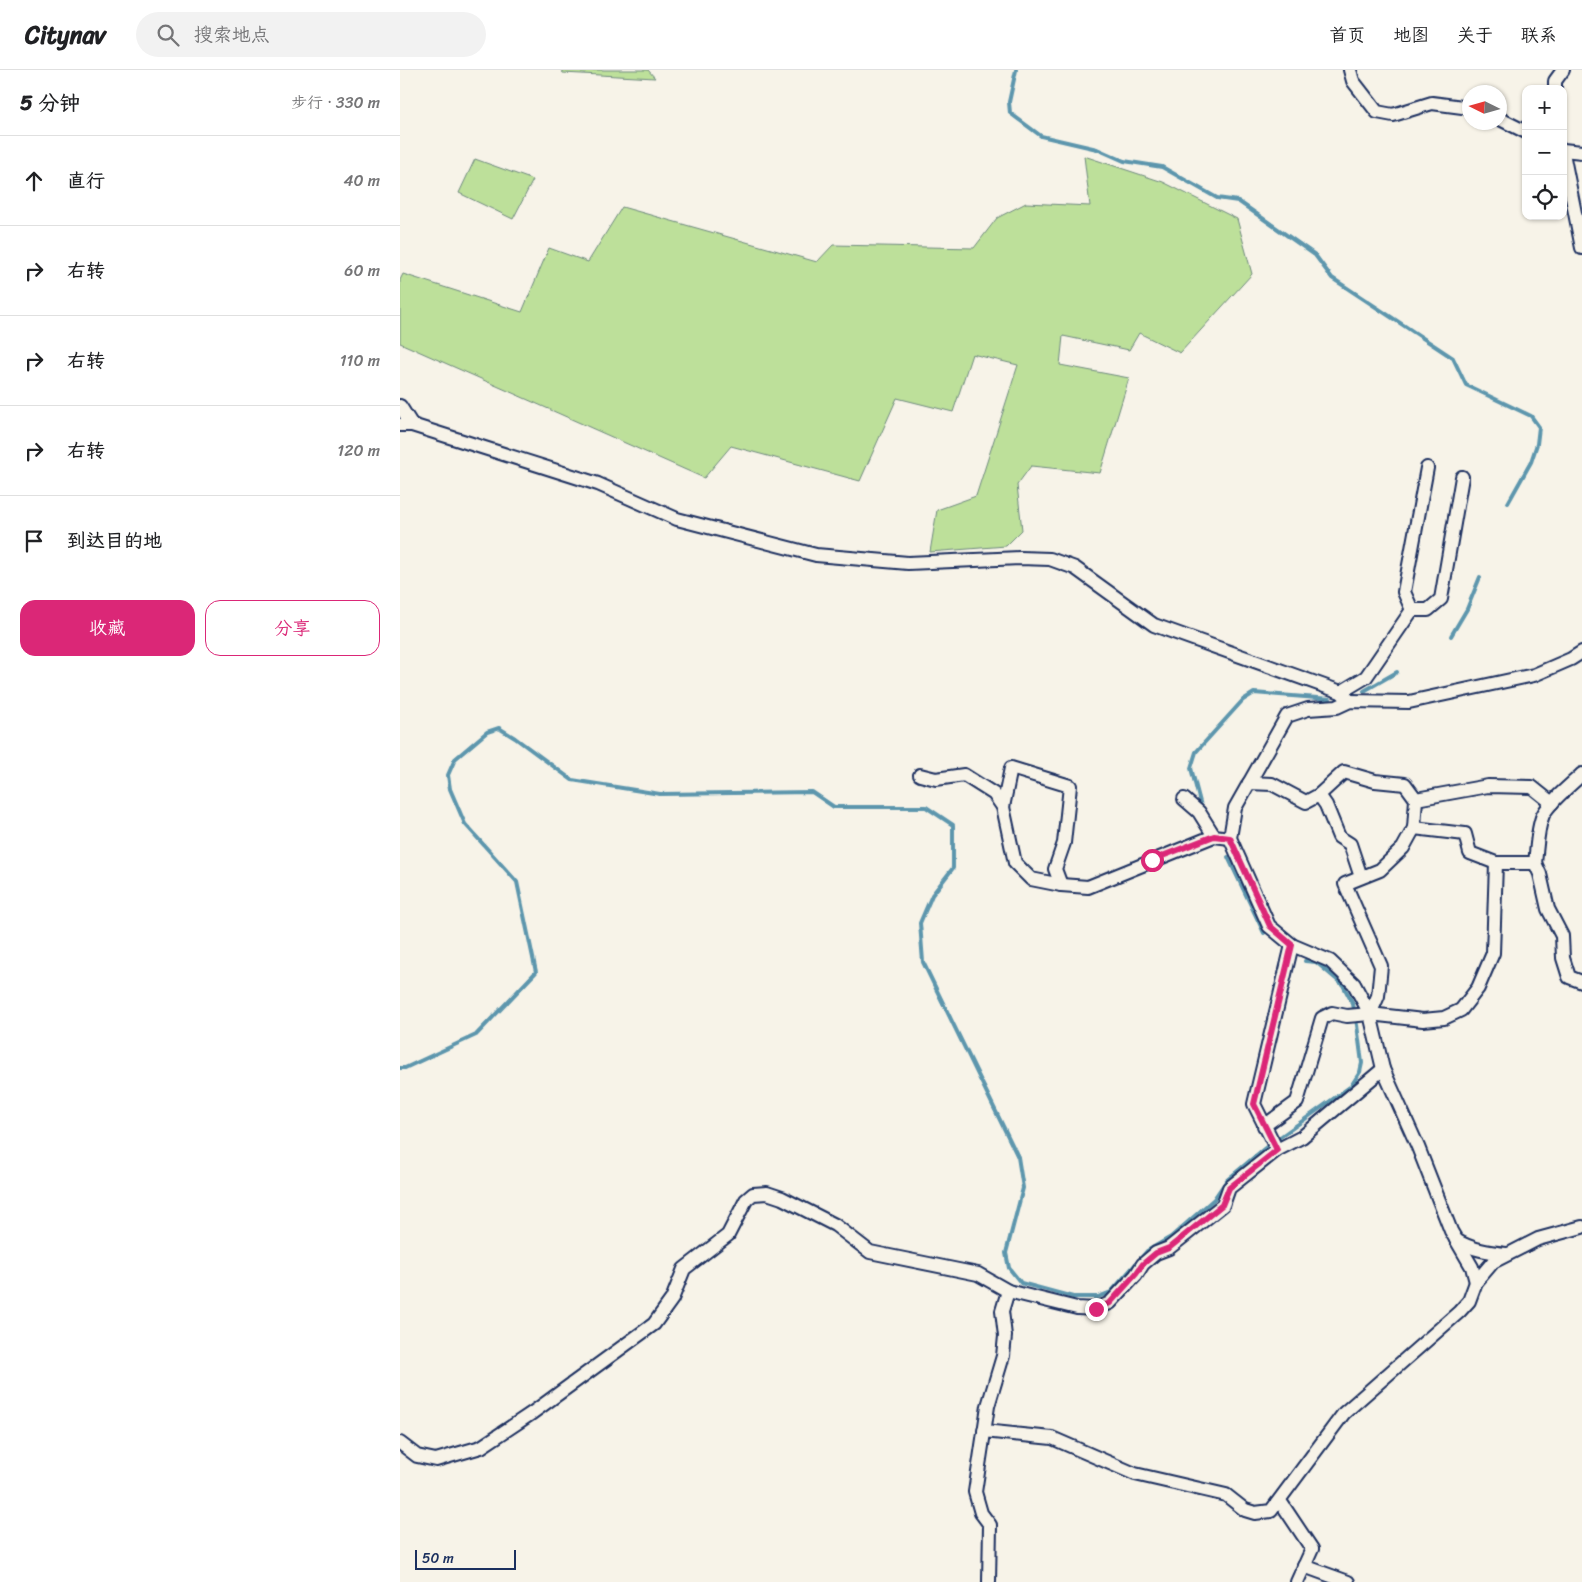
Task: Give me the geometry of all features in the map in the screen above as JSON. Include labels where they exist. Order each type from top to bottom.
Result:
[{"type":"street","points":[[1350,70],[1353,82],[1377,112],[1393,115],[1432,104],[1462,107]]},
{"type":"street","points":[[1556,85],[1563,70]]},
{"type":"street","points":[[1507,122],[1522,130]]},
{"type":"street","points":[[1567,151],[1582,152]]},
{"type":"street","points":[[1567,171],[1582,248]]},
{"type":"street","points":[[400,406],[406,425],[598,484],[677,519],[816,555],[908,564],[1020,558],[1050,559],[1075,568],[1154,625],[1346,696],[1410,702],[1534,675],[1571,659],[1582,652]]},
{"type":"street","points":[[1412,610],[1404,592],[1427,468]]},
{"type":"street","points":[[1412,610],[1428,610],[1441,599],[1462,477]]},
{"type":"street","points":[[1412,610],[1366,677],[1337,707],[1308,709],[1287,716],[1235,808],[1230,838],[1270,926],[1292,945],[1330,961],[1354,984],[1384,1069],[1455,1239],[1472,1267],[1476,1282]]},
{"type":"street","points":[[1003,808],[1011,768],[1070,786],[1064,843],[1055,869],[1061,885]]},
{"type":"street","points":[[1249,783],[1272,784],[1306,802],[1319,796],[1344,772],[1375,781],[1404,784],[1416,799],[1414,828],[1403,848],[1380,870],[1345,884],[1381,966],[1378,996],[1366,1014]]},
{"type":"street","points":[[1582,774],[1552,803],[1544,814],[1540,825],[1535,863],[1540,874],[1548,909],[1562,936],[1563,958],[1569,978],[1582,982]]},
{"type":"street","points":[[920,775],[936,779],[964,775],[994,794],[1003,808],[1015,863],[1031,879],[1061,885],[1088,887],[1214,836],[1230,838]]},
{"type":"street","points":[[1416,799],[1488,786],[1532,787],[1552,803]]},
{"type":"street","points":[[1319,796],[1326,805],[1339,837],[1350,844],[1361,878]]},
{"type":"street","points":[[1184,799],[1199,812],[1214,836]]},
{"type":"street","points":[[1414,828],[1465,834],[1470,853],[1496,863],[1535,863]]},
{"type":"street","points":[[400,1443],[417,1456],[436,1460],[481,1447],[532,1414],[654,1324],[672,1299],[684,1269],[728,1235],[746,1200],[754,1194],[767,1193],[782,1198],[835,1225],[870,1252],[978,1274],[1008,1291],[1077,1308],[1096,1309],[1110,1303],[1143,1264],[1156,1253],[1169,1248],[1222,1205],[1229,1188],[1271,1140],[1296,1102],[1322,1018],[1332,1013],[1366,1014],[1423,1020],[1444,1018],[1461,1010],[1478,988],[1493,953],[1496,863]]},
{"type":"street","points":[[1271,1140],[1254,1104],[1292,945]]},
{"type":"street","points":[[1271,1140],[1302,1137],[1384,1069]]},
{"type":"street","points":[[984,1431],[1052,1438],[1135,1474],[1226,1495],[1245,1510],[1255,1513],[1271,1511],[1344,1414],[1470,1301],[1476,1282],[1493,1262],[1538,1239],[1582,1227]]},
{"type":"street","points":[[1455,1239],[1466,1246],[1506,1254]]},
{"type":"street","points":[[989,1582],[990,1525],[981,1513],[975,1492],[988,1406],[1003,1356],[1005,1336],[1002,1311],[1008,1291]]},
{"type":"street","points":[[1280,1501],[1312,1549],[1298,1582]]},
{"type":"street","points":[[1304,1566],[1348,1582]]},
{"type":"green space","points":[[561,70],[648,70],[655,78],[563,73]]},
{"type":"green space","points":[[1084,156],[1163,182],[1237,219],[1252,274],[1180,353],[1139,333],[1129,350],[1063,336],[1060,365],[1129,378],[1100,473],[1031,466],[1017,485],[1022,530],[1006,546],[930,552],[937,510],[976,496],[1018,365],[972,354],[953,412],[897,398],[860,481],[731,446],[704,478],[400,343],[400,280],[403,274],[522,312],[549,248],[588,262],[622,207],[817,262],[833,245],[974,248],[997,218],[1026,203],[1090,206]]},
{"type":"green space","points":[[475,159],[533,180],[513,219],[459,193]]},
{"type":"waterway","points":[[1016,70],[1009,102],[1010,113],[1041,136],[1097,149],[1124,161],[1162,167],[1217,198],[1238,201],[1315,255],[1332,278],[1453,358],[1466,385],[1531,416],[1539,427],[1537,444],[1531,462],[1508,503]]},
{"type":"waterway","points":[[1451,636],[1467,609],[1480,577]]},
{"type":"waterway","points":[[1364,691],[1397,672]]},
{"type":"waterway","points":[[1201,806],[1191,768],[1196,752],[1243,700],[1254,693],[1330,699]]},
{"type":"waterway","points":[[400,1068],[405,1068],[476,1035],[536,972],[517,882],[465,824],[450,789],[448,775],[455,759],[487,732],[499,728],[572,780],[660,794],[812,792],[834,807],[926,807],[953,825],[953,868],[932,895],[920,923],[923,962],[1018,1157],[1023,1188],[1006,1253],[1009,1268],[1021,1283],[1073,1297],[1098,1297],[1111,1292],[1147,1251],[1171,1237],[1214,1199],[1227,1180],[1265,1148],[1351,1086],[1360,1072],[1362,1063],[1353,1004],[1343,985],[1316,962],[1305,961]]},
{"type":"waterway","points":[[1228,857],[1264,933]]},
{"type":"route","points":[[1096,1309],[1110,1303],[1143,1264],[1156,1253],[1169,1248],[1222,1205],[1229,1188],[1277,1150],[1254,1104],[1292,945],[1270,926],[1230,838],[1214,836],[1152,860]]}]
